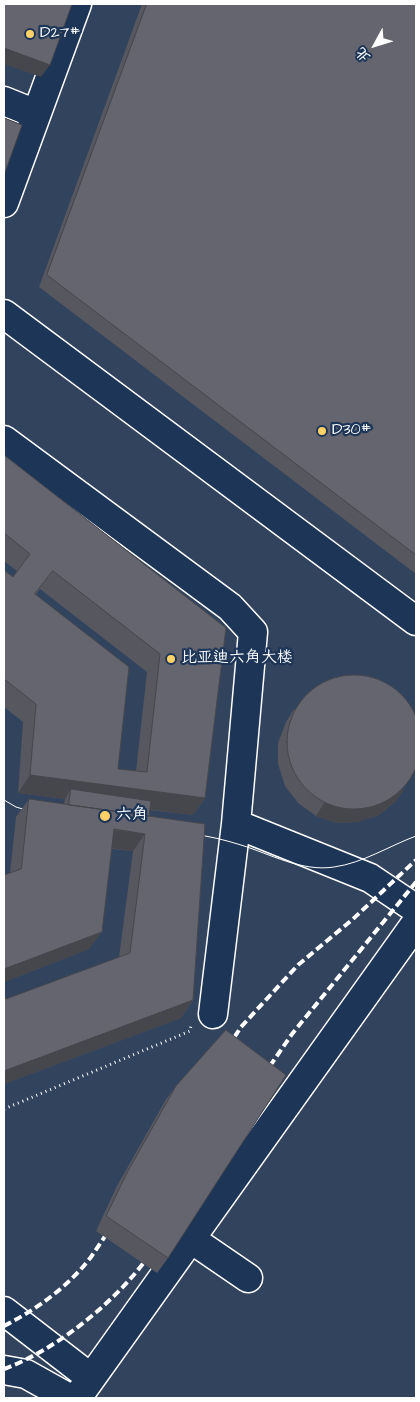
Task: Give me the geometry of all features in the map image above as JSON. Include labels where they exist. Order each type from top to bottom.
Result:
[{"type":"street","points":[[4,203],[77,4]]},
{"type":"street","points":[[4,102],[36,114]]},
{"type":"street","points":[[4,314],[416,622]]},
{"type":"street","points":[[4,440],[230,607],[252,632],[236,824],[202,1017]]},
{"type":"street","points":[[236,824],[370,878],[416,909]]},
{"type":"street","points":[[4,1311],[84,1388],[191,1239],[412,940]]},
{"type":"street","points":[[191,1239],[248,1278]]},
{"type":"street","points":[[4,1370],[26,1374],[69,1398]]},
{"type":"path","points":[[4,1109],[190,1031],[202,1017]]},
{"type":"shaded area","points":[[4,4],[416,4],[416,1398],[4,1398]]},
{"type":"building","name":"D27#","points":[[4,4],[72,4],[50,65],[4,48]]},
{"type":"building","name":"D30#","points":[[147,4],[416,4],[416,555],[47,275]]},
{"type":"building","points":[[4,118],[22,125],[4,175]]},
{"type":"building","name":"比亚迪六角大楼","points":[[4,455],[226,628],[205,798],[30,775],[36,704],[4,679],[4,570],[13,577],[30,554],[4,533]],"holes":[[[53,571],[160,654],[147,772],[118,769],[129,667],[35,594]]]},
{"type":"building","points":[[354,675],[380,680],[402,694],[416,716],[421,742],[416,768],[402,790],[380,804],[354,809],[328,804],[306,790],[292,768],[287,742],[292,716],[306,694],[328,680]]},
{"type":"building","points":[[71,789],[151,801],[149,816],[69,805]]},
{"type":"building","points":[[29,799],[205,824],[193,1000],[4,1071],[4,994],[6,999],[130,953],[145,834],[114,829],[102,932],[4,969],[4,875],[21,869]]},
{"type":"building","points":[[226,1030],[286,1075],[168,1258],[106,1216],[128,1171],[176,1086]]},
{"type":"tram line","points":[[4,800],[16,807],[36,813]]},
{"type":"tram line","points":[[192,834],[235,843],[298,865],[322,868],[355,862],[416,836]]},
{"type":"railway","points":[[228,1047],[241,1027],[298,965],[353,919],[416,860]]},
{"type":"railway","points":[[263,1076],[292,1034],[416,882]]},
{"type":"railway","points":[[4,1326],[40,1305],[62,1288],[91,1257],[112,1226]]},
{"type":"railway","points":[[4,1369],[45,1349],[85,1322],[121,1289],[151,1253]]},
{"type":"place","name":"D27#","points":[[30,34]]},
{"type":"place","name":"D30#","points":[[322,431]]},
{"type":"place","name":"比亚迪六角大楼","points":[[171,659]]},
{"type":"place","name":"六角","points":[[105,816]]}]
